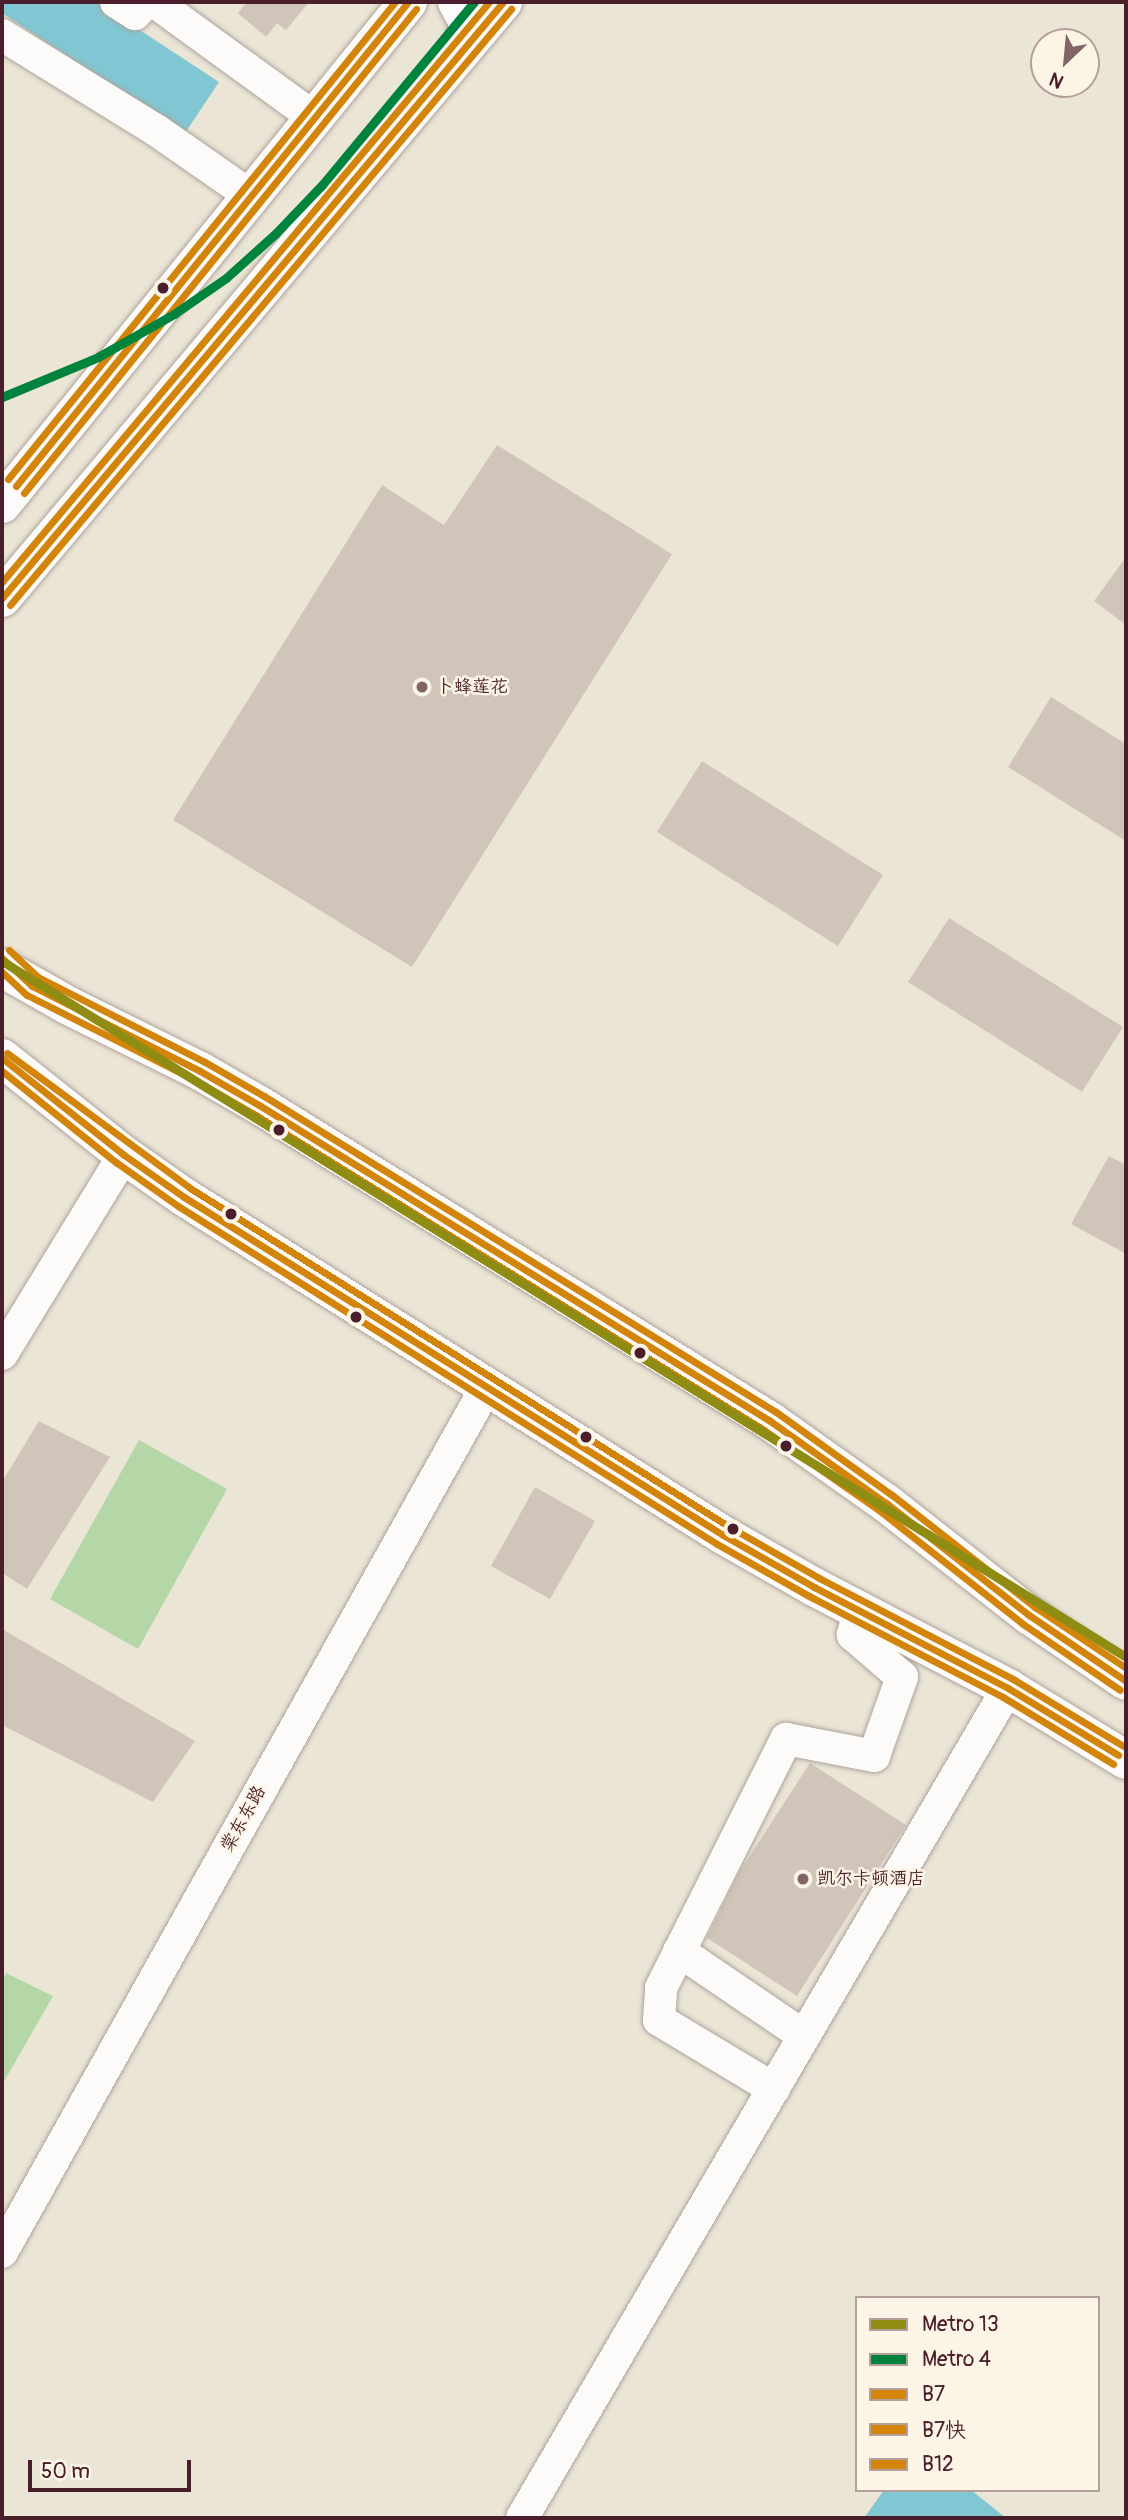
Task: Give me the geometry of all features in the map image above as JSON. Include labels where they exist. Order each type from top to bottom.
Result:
[{"type":"main road","points":[[2,504],[408,2]]},
{"type":"main road","points":[[457,2],[468,22],[465,47]]},
{"type":"main road","points":[[2,598],[503,2]]},
{"type":"main road","points":[[2,958],[17,977],[200,1071],[259,1105],[760,1415],[830,1461],[1029,1615],[1126,1681]]},
{"type":"main road","points":[[7,1064],[124,1155],[184,1197],[723,1535],[1008,1688],[1126,1760]]},
{"type":"street","points":[[116,2],[135,14],[146,2]]},
{"type":"street","points":[[155,2],[301,108]]},
{"type":"street","points":[[2,35],[156,130],[238,187]]},
{"type":"street","points":[[2,1354],[124,1155]]},
{"type":"street","name":"棠东东路","points":[[2,2252],[487,1386]]},
{"type":"street","points":[[774,2089],[659,2020],[661,1987],[786,1739],[874,1756],[902,1677],[853,1635],[859,1609]]},
{"type":"street","points":[[522,2518],[1008,1688]]},
{"type":"street","points":[[679,1951],[804,2036]]},
{"type":"green space","points":[[139,1440],[227,1489],[138,1649],[50,1599]]},
{"type":"green space","points":[[6,1973],[53,1996],[2,2085],[2,1980]]},
{"type":"water","points":[[2,2],[97,2],[219,82],[185,133],[2,13]]},
{"type":"water","points":[[883,2492],[974,2492],[1006,2518],[864,2518]]},
{"type":"building","points":[[247,2],[309,2],[286,30],[277,23],[266,37],[238,13]]},
{"type":"building","name":"卜蜂莲花","points":[[497,445],[672,554],[412,967],[173,820],[382,485],[444,525]]},
{"type":"building","points":[[1126,557],[1126,625],[1094,601]]},
{"type":"building","points":[[1051,697],[1126,744],[1126,841],[1008,767]]},
{"type":"building","points":[[702,761],[883,875],[838,946],[657,832]]},
{"type":"building","points":[[949,918],[1123,1027],[1082,1092],[908,982]]},
{"type":"building","points":[[1109,1156],[1126,1165],[1126,1254],[1071,1224]]},
{"type":"building","points":[[39,1421],[110,1457],[27,1589],[2,1573],[2,1482]]},
{"type":"building","points":[[535,1487],[595,1521],[550,1599],[491,1566]]},
{"type":"building","points":[[2,1629],[195,1741],[153,1802],[2,1725]]},
{"type":"building","name":"凯尔卡顿酒店","points":[[810,1763],[906,1825],[797,1996],[707,1938],[740,1871]]},
{"type":"metro line","name":"4","points":[[2,397],[98,357],[174,314],[226,278],[275,234],[322,185],[474,2]]},
{"type":"metro line","name":"13","points":[[2,961],[1126,1657]]},
{"type":"transit line","name":"B12","points":[[8,479],[395,2]]},
{"type":"transit line","name":"B7","points":[[16,486],[408,2]]},
{"type":"transit line","name":"B12","points":[[2,582],[489,2]]},
{"type":"transit line","name":"B7","points":[[2,598],[503,2]]},
{"type":"transit line","name":"B7快","points":[[24,493],[416,9]]},
{"type":"transit line","name":"B7快","points":[[10,605],[511,9]]},
{"type":"transit line","name":"B12","points":[[9,950],[38,977],[205,1062],[264,1096],[776,1412],[892,1495],[1035,1607],[1126,1668]]},
{"type":"transit line","name":"B7","points":[[2,958],[32,986],[200,1071],[259,1105],[770,1421],[886,1503],[1029,1615],[1126,1681]]},
{"type":"transit line","name":"B7快","points":[[2,972],[27,995],[195,1080],[254,1114],[764,1430],[880,1511],[1023,1624],[1120,1690]]},
{"type":"transit line","name":"B12","points":[[7,1053],[190,1188],[728,1526],[819,1578],[1013,1679],[1123,1746]]},
{"type":"transit line","name":"B7","points":[[2,1058],[124,1155],[184,1197],[723,1535],[814,1587],[1008,1688],[1118,1755]]},
{"type":"transit line","name":"B7快","points":[[2,1071],[117,1163],[178,1206],[717,1544],[809,1596],[1003,1697],[1113,1764]]},
{"type":"place","name":"卜蜂莲花","points":[[422,687]]},
{"type":"place","name":"凯尔卡顿酒店","points":[[803,1879]]}]
